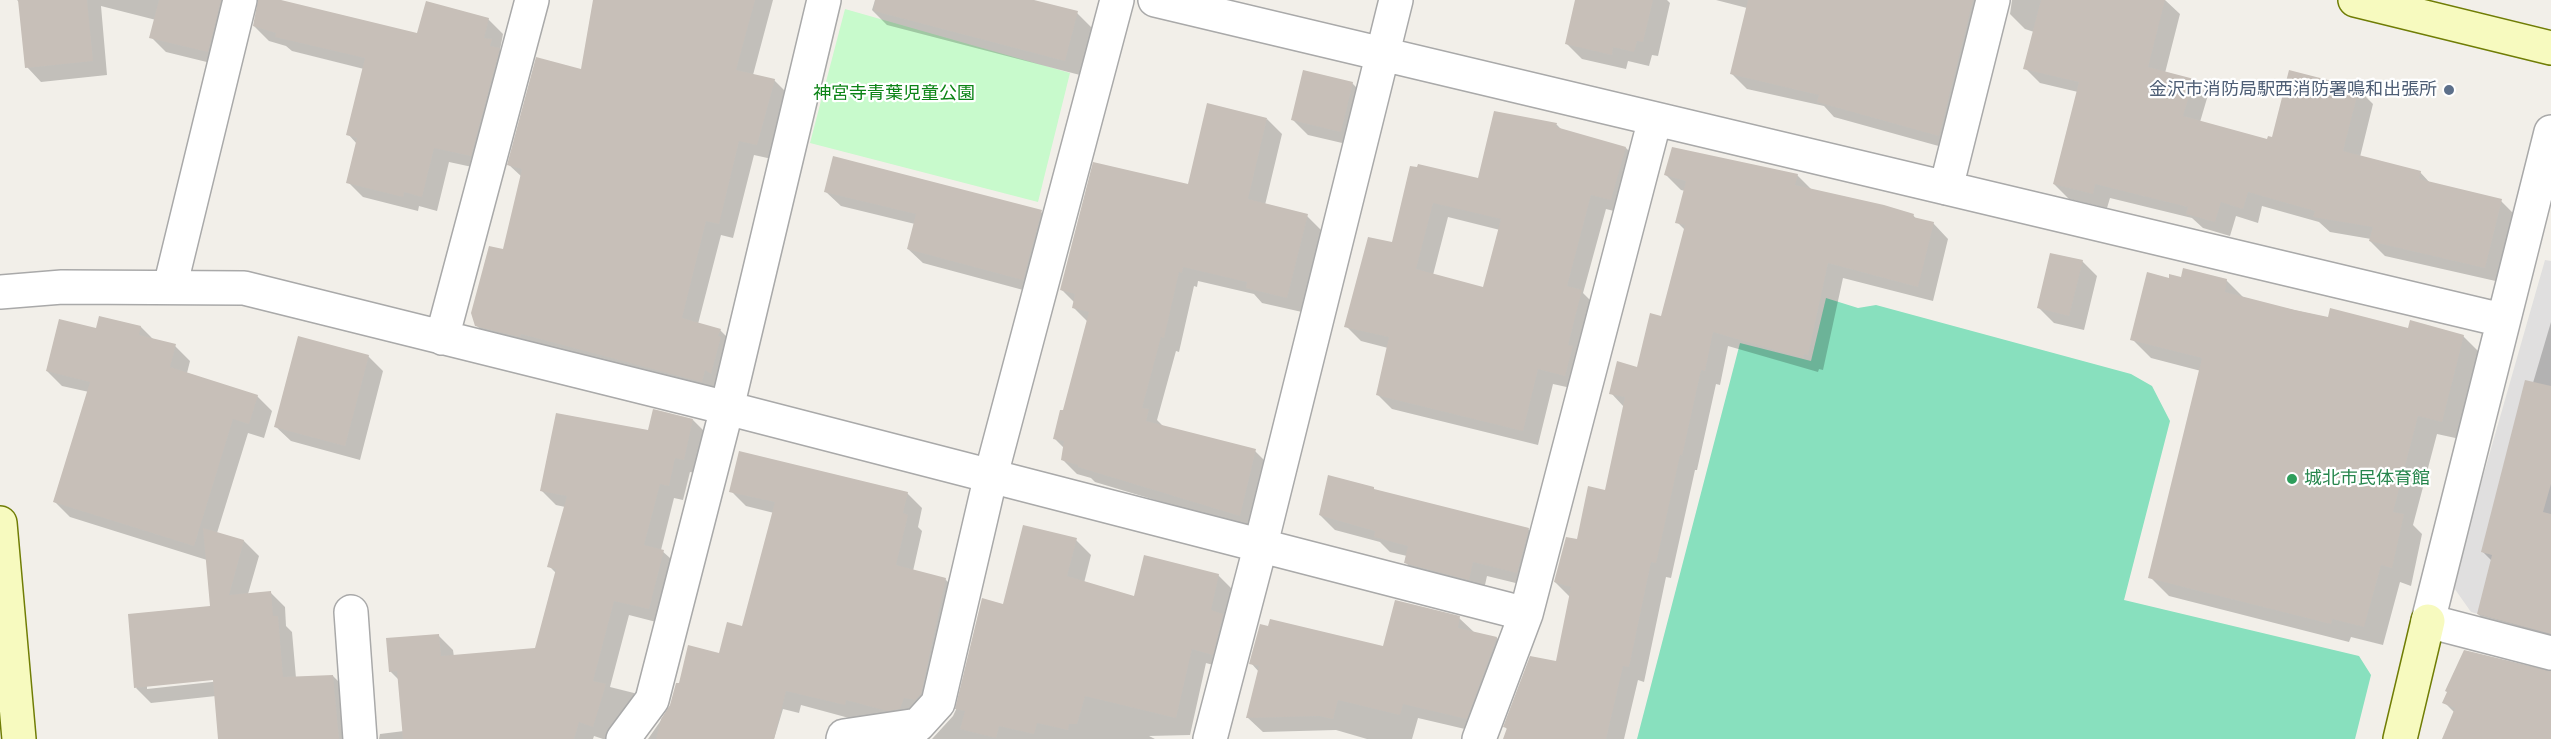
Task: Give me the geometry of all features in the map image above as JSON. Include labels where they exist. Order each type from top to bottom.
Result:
[{"type":"street","points":[[170,287],[240,0]]},
{"type":"street","points":[[442,338],[532,0]]},
{"type":"street","points":[[622,739],[652,700],[727,408],[824,0]]},
{"type":"street","points":[[843,739],[844,736],[918,725],[938,703],[991,475],[1117,0]]},
{"type":"street","points":[[1155,0],[2502,320]]},
{"type":"street","points":[[1210,739],[1262,544],[1396,0]]},
{"type":"street","points":[[1946,188],[1993,0]]},
{"type":"street","points":[[2355,0],[2551,48]]},
{"type":"street","points":[[1479,739],[1526,614],[1655,118]]},
{"type":"street","points":[[2400,739],[2502,320],[2551,132]]},
{"type":"street","points":[[0,292],[62,287],[244,288],[991,475],[1526,614]]},
{"type":"street","points":[[0,523],[19,739]]},
{"type":"street","points":[[351,612],[360,739]]},
{"type":"street","points":[[2428,621],[2551,653]]},
{"type":"shaded area","points":[[2545,260],[2551,261],[2551,635],[2471,612],[2452,585]]},
{"type":"green space","name":"神宮寺青葉児童公園","points":[[845,9],[1070,73],[1038,202],[810,143]]},
{"type":"green space","points":[[1826,298],[1858,308],[1876,305],[2131,374],[2152,386],[2170,421],[2124,600],[2359,656],[2371,675],[2355,739],[1637,739],[1740,343],[1811,361]]},
{"type":"building","points":[[18,0],[87,0],[93,61],[25,68]]},
{"type":"building","points":[[159,0],[221,0],[208,52],[149,38]]},
{"type":"building","points":[[258,0],[281,0],[417,33],[426,1],[489,18],[484,38],[492,39],[490,46],[500,48],[471,156],[434,148],[422,197],[404,192],[403,197],[346,183],[357,138],[346,135],[365,58],[275,37],[276,33],[253,26]]},
{"type":"building","points":[[593,0],[755,0],[736,70],[775,79],[757,145],[739,141],[719,224],[706,221],[682,318],[721,329],[711,374],[705,370],[702,382],[521,334],[520,337],[475,326],[471,313],[489,246],[503,249],[522,169],[507,165],[536,57],[581,69]]},
{"type":"building","points":[[875,0],[1034,0],[1078,11],[1065,61],[874,11]]},
{"type":"building","points":[[1575,0],[1653,0],[1643,42],[1637,41],[1634,52],[1613,47],[1612,55],[1565,44]]},
{"type":"building","points":[[1748,0],[1973,0],[1939,136],[1817,102],[1819,95],[1730,74]]},
{"type":"building","points":[[2041,0],[2165,0],[2148,67],[2194,79],[2183,116],[2267,139],[2268,136],[2272,137],[2289,70],[2359,88],[2343,151],[2421,171],[2419,179],[2502,199],[2485,268],[2369,241],[2373,227],[2313,217],[2315,211],[2248,192],[2243,209],[2221,202],[2215,222],[2186,214],[2188,207],[2095,184],[2093,194],[2053,184],[2079,82],[2023,69]]},
{"type":"building","points":[[1303,70],[1353,82],[1341,132],[1291,120]]},
{"type":"building","points":[[1207,103],[1267,118],[1248,199],[1308,214],[1287,298],[1246,288],[1247,282],[1183,267],[1182,273],[1179,272],[1164,338],[1161,337],[1142,408],[1149,409],[1146,421],[1256,449],[1240,516],[1061,460],[1064,441],[1053,439],[1089,312],[1072,308],[1075,294],[1060,290],[1093,162],[1188,184]]},
{"type":"building","points":[[1494,111],[1557,123],[1556,127],[1626,147],[1611,200],[1591,195],[1567,286],[1582,290],[1568,345],[1573,346],[1565,376],[1538,369],[1523,431],[1376,395],[1389,337],[1344,327],[1368,237],[1392,242],[1410,166],[1417,167],[1418,164],[1478,178]],"holes":[[[1433,203],[1501,219],[1483,287],[1416,269]]]},
{"type":"building","points":[[1672,147],[1798,174],[1795,185],[1884,205],[1914,214],[1913,217],[1934,222],[1918,287],[1828,263],[1808,355],[1804,354],[1803,358],[1713,332],[1705,371],[1701,370],[1682,456],[1680,455],[1656,563],[1651,562],[1629,667],[1623,666],[1606,739],[1503,739],[1507,728],[1503,727],[1530,656],[1556,661],[1571,587],[1554,582],[1566,537],[1577,539],[1588,486],[1605,490],[1625,397],[1609,394],[1617,361],[1637,367],[1650,313],[1661,316],[1685,225],[1675,223],[1686,181],[1664,175]]},
{"type":"building","points":[[833,156],[1042,210],[1023,280],[907,249],[916,214],[824,192]]},
{"type":"building","points":[[2050,253],[2083,260],[2069,316],[2037,308]]},
{"type":"building","points":[[2183,268],[2227,279],[2225,292],[2295,310],[2328,317],[2330,308],[2408,328],[2410,320],[2464,335],[2442,422],[2418,416],[2393,512],[2404,514],[2392,568],[2381,565],[2364,627],[2332,619],[2331,624],[2148,578],[2202,358],[2130,340],[2147,272],[2169,278],[2169,274],[2181,277]]},
{"type":"building","points":[[99,316],[141,326],[139,335],[176,344],[170,367],[258,395],[249,424],[233,419],[194,546],[53,502],[90,382],[46,371],[59,319],[96,328]]},
{"type":"building","points":[[298,336],[369,355],[345,446],[274,427]]},
{"type":"building","points":[[2525,380],[2551,386],[2551,484],[2543,512],[2551,514],[2551,634],[2477,614],[2492,555],[2481,552]]},
{"type":"building","points":[[653,409],[693,419],[684,460],[675,458],[669,486],[660,484],[644,545],[664,550],[649,609],[614,601],[593,681],[606,684],[593,727],[579,722],[574,739],[403,739],[397,671],[389,672],[386,638],[439,634],[441,656],[535,648],[556,569],[547,567],[567,496],[540,491],[556,413],[648,430]]},
{"type":"building","points":[[739,451],[908,492],[903,513],[908,515],[896,565],[946,578],[921,694],[915,700],[904,698],[900,709],[887,711],[846,700],[845,705],[786,691],[774,739],[656,739],[661,719],[670,705],[676,683],[679,683],[688,645],[719,653],[727,622],[742,626],[775,502],[729,492]]},
{"type":"building","points":[[1328,475],[1374,487],[1374,489],[1529,528],[1517,573],[1473,562],[1469,580],[1404,563],[1408,546],[1374,537],[1375,531],[1319,515]]},
{"type":"building","points":[[1023,525],[1077,538],[1067,576],[1134,596],[1144,555],[1219,574],[1211,610],[1223,614],[1213,655],[1192,649],[1176,718],[1085,696],[1077,724],[1069,724],[1068,730],[1037,723],[1034,734],[999,726],[996,738],[960,729],[965,711],[955,709],[982,598],[1003,604]]},
{"type":"building","points":[[203,528],[244,540],[229,595],[271,591],[273,616],[278,616],[283,677],[333,675],[339,739],[218,739],[213,680],[134,688],[128,614],[210,606]]},
{"type":"building","points":[[1395,600],[1460,616],[1458,628],[1497,637],[1467,719],[1403,704],[1400,715],[1338,700],[1333,719],[1320,716],[1246,718],[1259,666],[1249,664],[1260,624],[1268,626],[1270,619],[1383,646]]},
{"type":"building","points":[[2464,650],[2551,671],[2551,739],[2442,739],[2455,708],[2442,703],[2447,692],[2445,691]]},
{"type":"place","name":"金沢市消防局駅西消防署鳴和出張所","points":[[2449,90]]},
{"type":"place","name":"城北市民体育館","points":[[2292,479]]}]
